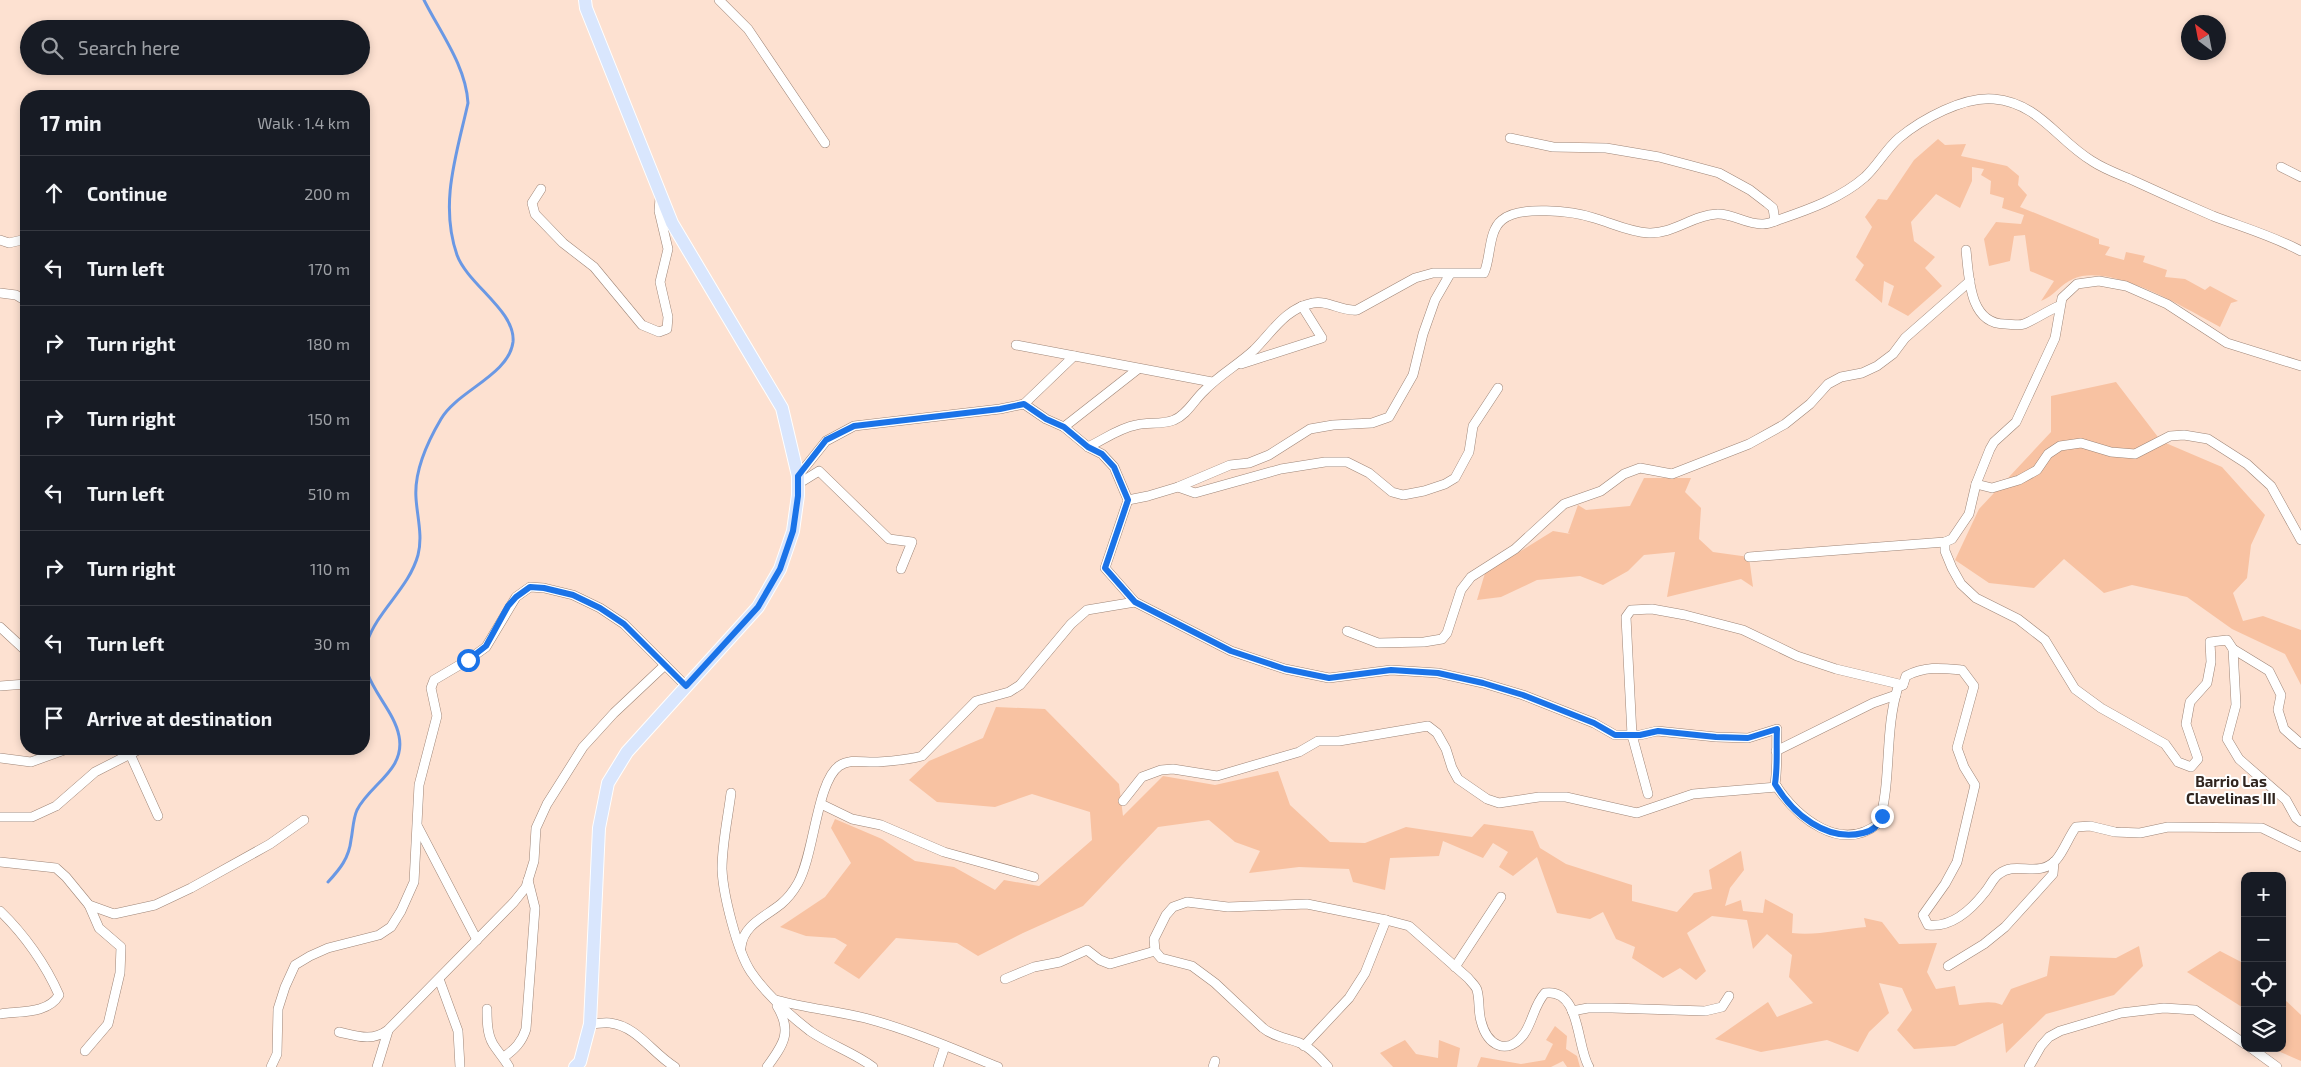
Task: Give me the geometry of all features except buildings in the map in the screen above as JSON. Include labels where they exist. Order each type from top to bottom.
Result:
[{"type":"main road","points":[[574,1067],[580,1062],[590,1024],[600,828],[608,783],[627,752],[758,607],[780,569],[793,531],[798,480],[782,408],[672,223],[586,8],[585,0]]},
{"type":"street","points":[[719,0],[748,29],[825,143]]},
{"type":"street","points":[[1088,447],[1124,428],[1174,420],[1185,412],[1212,382],[1255,349],[1269,332],[1290,313],[1302,306],[1315,302],[1333,305],[1347,311],[1357,310],[1415,278],[1433,273],[1484,273],[1488,264],[1492,239],[1499,222],[1516,213],[1538,211],[1573,214],[1593,217],[1622,228],[1650,233],[1671,229],[1701,216],[1720,213],[1745,222],[1763,224],[1825,202],[1850,189],[1867,175],[1898,139],[1925,119],[1976,100],[1994,99],[2023,105],[2050,126],[2069,145],[2092,162],[2213,216],[2285,242],[2301,251]]},
{"type":"street","points":[[1510,138],[1553,147],[1606,148],[1659,157],[1718,173],[1750,190],[1773,208],[1775,221]]},
{"type":"street","points":[[2281,167],[2301,177]]},
{"type":"street","points":[[541,189],[532,203],[535,214],[563,243],[594,267],[642,325],[659,332],[667,329],[668,317],[660,282],[668,249],[659,211],[660,193]]},
{"type":"street","points":[[0,240],[9,242],[20,240]]},
{"type":"street","points":[[1966,250],[1970,281],[1977,309],[1986,319],[2000,324],[2023,325],[2046,311],[2059,306]]},
{"type":"street","points":[[1128,500],[1178,487],[1230,464],[1249,463],[1269,455],[1310,429],[1333,425],[1372,423],[1388,417],[1413,375],[1423,334],[1435,300],[1450,274]]},
{"type":"street","points":[[1347,631],[1378,643],[1424,642],[1442,639],[1447,633],[1461,590],[1471,576],[1515,549],[1564,504],[1600,491],[1624,474],[1640,468],[1672,474],[1749,444],[1785,424],[1810,404],[1828,384],[1841,377],[1862,373],[1877,366],[1893,354],[1905,338],[1970,281]]},
{"type":"street","points":[[1749,557],[1945,542],[1952,539],[1970,514],[1976,484],[1990,449],[1994,442],[2016,422],[2039,376],[2056,338],[2059,306],[2062,298],[2077,284],[2099,282],[2126,286],[2167,304],[2228,343],[2301,366]]},
{"type":"street","points":[[0,293],[20,297]]},
{"type":"street","points":[[1236,365],[1322,338],[1302,306]]},
{"type":"street","points":[[1016,345],[1212,382]]},
{"type":"street","points":[[798,480],[826,440],[854,426],[1000,409],[1024,404],[1074,356]]},
{"type":"street","points":[[1064,427],[1138,369]]},
{"type":"street","points":[[1178,487],[1194,493],[1281,469],[1325,462],[1347,462],[1369,473],[1392,492],[1402,495],[1424,491],[1446,484],[1455,478],[1469,452],[1473,426],[1498,388]]},
{"type":"street","points":[[1024,404],[1046,419],[1064,427],[1088,447],[1102,454],[1114,467],[1128,500],[1105,568],[1135,602],[1231,651],[1285,669],[1329,678],[1391,670],[1438,673],[1483,683],[1523,695],[1594,723],[1615,735],[1632,736],[1658,731],[1748,738],[1777,729],[1776,751],[1778,758],[1775,784],[1788,803],[1801,816],[1819,827],[1838,834],[1852,836],[1869,832],[1879,823],[1882,816],[1888,740],[1896,695],[1898,687],[1903,685],[1906,676],[1919,669],[1962,670],[1974,686],[1956,748],[1964,767],[1975,785],[1957,862],[1923,916],[1928,925],[1940,927],[1957,919],[1973,906],[1999,874],[2009,869],[2043,870],[2058,859],[2076,827],[2090,826],[2115,832],[2140,833],[2168,827],[2262,828],[2301,847]]},
{"type":"street","points":[[1976,484],[1992,488],[2019,480],[2037,470],[2048,454],[2060,446],[2081,443],[2111,452],[2135,454],[2170,436],[2184,435],[2208,439],[2247,464],[2271,486],[2301,540]]},
{"type":"street","points":[[798,480],[819,471],[889,539],[912,542],[901,569]]},
{"type":"street","points":[[1945,542],[1945,551],[1961,584],[1976,598],[2018,619],[2045,640],[2075,689],[2101,708],[2165,744],[2178,762],[2191,767],[2198,759],[2186,724],[2190,702],[2207,683],[2211,662],[2210,642],[2226,640],[2233,649],[2269,671],[2281,695],[2278,710],[2284,729],[2301,744]]},
{"type":"street","points":[[271,1067],[277,1054],[278,1009],[284,987],[295,965],[328,948],[379,935],[391,927],[401,911],[414,882],[418,785],[437,716],[431,688],[434,680],[468,660],[486,646],[508,606],[516,597],[530,587],[544,588],[573,595],[600,608],[624,624],[686,686]]},
{"type":"street","points":[[741,947],[742,939],[748,929],[782,903],[798,883],[811,847],[830,774],[839,766],[849,761],[910,760],[922,756],[976,701],[1010,692],[1020,685],[1071,624],[1087,610],[1135,602]]},
{"type":"street","points":[[1648,794],[1632,736],[1626,616],[1631,610],[1652,609],[1685,615],[1743,630],[1797,656],[1836,669],[1903,685]]},
{"type":"street","points":[[0,627],[20,645]]},
{"type":"street","points":[[2233,649],[2236,705],[2227,739],[2239,759],[2286,800],[2296,818],[2301,822]]},
{"type":"street","points":[[338,1032],[369,1038],[380,1036],[514,902],[526,886],[534,861],[536,828],[548,804],[578,756],[614,713],[664,665]]},
{"type":"street","points":[[0,686],[20,684]]},
{"type":"street","points":[[1776,751],[1874,703],[1896,695]]},
{"type":"street","points":[[1123,801],[1142,777],[1161,770],[1173,769],[1217,776],[1298,752],[1318,741],[1339,741],[1428,726],[1437,733],[1446,749],[1458,779],[1487,799],[1499,803],[1539,797],[1566,797],[1637,812],[1693,794],[1777,787]]},
{"type":"street","points":[[0,758],[31,762],[50,755]]},
{"type":"street","points":[[0,818],[32,817],[56,806],[95,772],[128,755]]},
{"type":"street","points":[[130,755],[158,816]]},
{"type":"street","points":[[731,793],[722,868],[728,912],[750,971],[773,999],[783,1016],[786,1033],[782,1047],[767,1067]]},
{"type":"street","points":[[821,804],[852,818],[881,825],[944,852],[1034,877]]},
{"type":"street","points":[[89,905],[114,914],[155,905],[191,888],[270,844],[304,820]]},
{"type":"street","points":[[417,825],[477,940]]},
{"type":"street","points":[[0,862],[56,868],[89,905],[99,928],[121,947],[121,964],[108,1024],[85,1051]]},
{"type":"street","points":[[1948,966],[1984,944],[2005,927],[2053,874],[2054,862]]},
{"type":"street","points":[[504,1057],[516,1048],[524,1038],[526,1029],[535,908],[528,880]]},
{"type":"street","points":[[1455,967],[1502,897]]},
{"type":"street","points":[[1328,1067],[1304,1046],[1272,1034],[1192,966],[1161,958],[1155,951],[1154,939],[1166,915],[1173,907],[1187,902],[1228,907],[1306,904],[1408,926],[1477,988],[1481,1021],[1491,1041],[1498,1046],[1506,1047],[1515,1043],[1524,1034],[1538,1000],[1545,993],[1552,992],[1562,996],[1572,1011],[1578,1025],[1582,1052],[1589,1067]]},
{"type":"street","points":[[0,911],[11,922],[52,979],[59,995],[54,1003],[47,1007],[0,1014]]},
{"type":"street","points":[[1304,1046],[1349,998],[1365,973],[1386,920]]},
{"type":"street","points":[[1005,979],[1034,967],[1060,962],[1087,950],[1100,960],[1110,964],[1155,951]]},
{"type":"street","points":[[438,979],[458,1031],[460,1067]]},
{"type":"street","points":[[1572,1011],[1588,1008],[1705,1011],[1722,1007],[1729,996]]},
{"type":"street","points":[[773,999],[810,1009],[864,1018],[920,1036],[998,1067]]},
{"type":"street","points":[[773,999],[809,1030],[828,1043],[858,1056],[873,1067]]},
{"type":"street","points":[[2029,1067],[2049,1036],[2121,1012],[2164,1008],[2195,1010],[2241,1041]]},
{"type":"street","points":[[487,1009],[487,1026],[492,1042],[509,1067]]},
{"type":"street","points":[[590,1024],[611,1023],[622,1026],[638,1035],[655,1053],[675,1067]]},
{"type":"street","points":[[376,1067],[388,1030]]},
{"type":"street","points":[[938,1067],[945,1046]]},
{"type":"street","points":[[2256,1052],[2277,1067]]},
{"type":"shaded area","points":[[1938,139],[1945,145],[1966,144],[1961,156],[2007,166],[2019,176],[2018,185],[2027,195],[2020,207],[2099,239],[2099,244],[2110,247],[2105,255],[2124,260],[2126,252],[2145,256],[2143,262],[2167,270],[2165,277],[2185,279],[2205,290],[2210,286],[2238,301],[2231,303],[2220,327],[2169,299],[2148,290],[2127,282],[2089,275],[2073,279],[2041,301],[2054,281],[2030,271],[2025,235],[2014,236],[2010,261],[1989,266],[1984,239],[1996,222],[2021,224],[2024,215],[2002,208],[2004,198],[1990,194],[1991,181],[1981,175],[1984,169],[1972,167],[1972,181],[1960,208],[1936,194],[1911,222],[1914,241],[1935,257],[1925,268],[1942,286],[1908,316],[1888,305],[1894,286],[1884,281],[1882,303],[1855,280],[1864,265],[1856,257],[1872,227],[1865,217],[1878,199],[1887,200],[1914,160]]},
{"type":"shaded area","points":[[2116,382],[2161,441],[2222,467],[2265,515],[2251,545],[2247,578],[2233,593],[2243,621],[2263,616],[2301,630],[2301,685],[2285,654],[2232,629],[2187,597],[2132,585],[2104,593],[2064,559],[2034,588],[1989,583],[1955,560],[1979,509],[2051,432],[2051,396]]},
{"type":"shaded area","points":[[1644,478],[1691,478],[1685,492],[1701,508],[1699,539],[1713,552],[1749,557],[1753,587],[1741,579],[1667,597],[1675,552],[1644,555],[1628,571],[1603,585],[1580,576],[1537,580],[1501,597],[1477,600],[1485,573],[1553,531],[1571,534],[1568,533],[1578,505],[1586,510],[1630,506]]},
{"type":"shaded area","points":[[996,707],[1045,709],[1119,784],[1123,816],[1163,776],[1215,785],[1278,771],[1290,805],[1330,842],[1365,843],[1406,827],[1472,837],[1484,824],[1533,831],[1540,848],[1566,864],[1632,885],[1632,901],[1677,912],[1694,893],[1712,889],[1709,870],[1741,851],[1744,870],[1730,888],[1725,906],[1741,900],[1743,911],[1763,913],[1765,899],[1793,914],[1792,933],[1820,933],[1866,927],[1864,918],[1882,922],[1899,944],[1937,943],[1927,972],[1936,989],[1955,986],[1959,1005],[1986,1002],[2002,1005],[2011,989],[2047,976],[2050,956],[2116,958],[2139,946],[2143,966],[2114,995],[2046,1014],[2006,1053],[2003,1023],[1955,1046],[1914,1049],[1897,1030],[1912,1010],[1902,988],[1879,983],[1889,1013],[1869,1032],[1858,1052],[1827,1040],[1761,1052],[1715,1039],[1768,1002],[1777,1017],[1813,1003],[1789,977],[1792,955],[1767,934],[1753,949],[1747,920],[1712,916],[1687,933],[1706,971],[1696,980],[1680,968],[1663,978],[1632,958],[1635,947],[1616,939],[1603,912],[1590,919],[1557,913],[1537,857],[1513,876],[1499,867],[1508,852],[1493,843],[1483,858],[1443,841],[1439,856],[1390,858],[1385,890],[1353,882],[1349,869],[1299,867],[1249,873],[1260,851],[1235,842],[1209,820],[1158,827],[1083,906],[978,956],[957,943],[896,938],[859,979],[834,963],[847,945],[835,938],[806,936],[780,927],[825,897],[851,863],[831,828],[835,819],[882,839],[915,861],[954,867],[995,890],[1004,880],[1039,886],[1092,840],[1090,812],[1032,794],[995,807],[937,802],[909,780],[929,761],[983,738]]},
{"type":"shaded area","points":[[2220,951],[2241,962],[2241,1006],[2187,972]]},
{"type":"shaded area","points":[[2286,1001],[2301,1015],[2301,1061],[2280,1052],[2286,1052]]},
{"type":"shaded area","points":[[1555,1026],[1567,1036],[1566,1049],[1577,1056],[1580,1067],[1567,1067],[1563,1061],[1551,1067],[1477,1067],[1481,1057],[1521,1064],[1545,1060],[1553,1044],[1546,1040]]},
{"type":"shaded area","points":[[1405,1040],[1416,1054],[1438,1058],[1439,1040],[1460,1048],[1457,1067],[1393,1067],[1380,1053]]},
{"type":"waterway","points":[[370,635],[378,620],[408,578],[418,555],[420,533],[416,488],[417,477],[423,457],[436,428],[441,419],[458,400],[502,364],[509,354],[513,342],[512,331],[507,320],[500,309],[463,266],[457,255],[452,236],[450,216],[452,178],[468,103],[463,76],[424,0]]},
{"type":"waterway","points":[[328,882],[346,858],[357,810],[370,792],[392,768],[400,748],[395,724],[370,679]]},
{"type":"district","name":"Barrio Las Clavelinas III","points":[[2231,790]]},
{"type":"route","points":[[468,660],[486,646],[508,606],[516,597],[530,587],[544,588],[573,595],[600,608],[624,624],[686,686],[758,607],[780,569],[793,531],[798,496],[798,476],[826,440],[854,426],[1000,409],[1024,404],[1046,419],[1064,427],[1075,438],[1102,454],[1114,467],[1128,500],[1105,568],[1135,602],[1231,651],[1263,663],[1329,678],[1391,670],[1438,673],[1483,683],[1523,695],[1594,723],[1615,735],[1632,736],[1658,731],[1748,738],[1777,729],[1776,751],[1778,758],[1775,784],[1788,803],[1801,816],[1819,827],[1838,834],[1852,836],[1869,832],[1879,823],[1882,816]]}]
